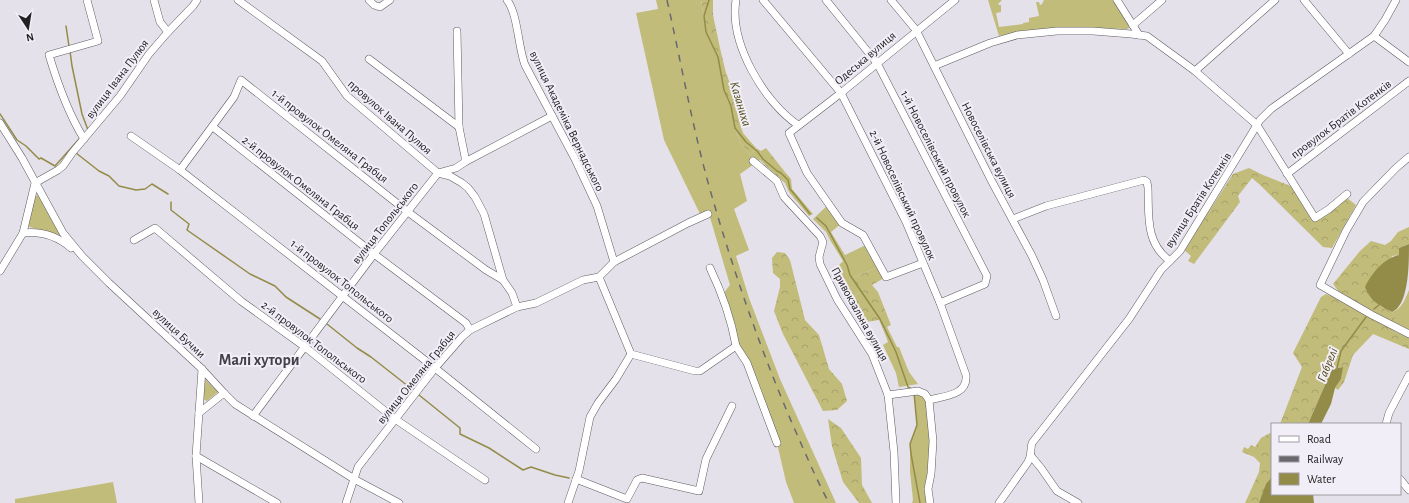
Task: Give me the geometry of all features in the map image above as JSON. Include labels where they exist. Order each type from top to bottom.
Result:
[{"type":"street","points":[[84,138],[73,122],[49,55],[98,41],[87,0]]},
{"type":"street","points":[[154,0],[160,22],[168,32]]},
{"type":"street","name":"провулок Івана Пулюя","points":[[238,0],[322,61],[347,96],[438,173]]},
{"type":"street","points":[[369,0],[374,5],[380,7],[390,0]]},
{"type":"street","name":"вулиця Академіка Вернадського","points":[[507,0],[514,13],[521,54],[525,65],[575,159],[597,206],[614,262]]},
{"type":"street","points":[[736,0],[734,9],[736,23],[741,43],[750,67],[782,112],[798,125]]},
{"type":"street","name":"2-й Новоселівський провулок","points":[[763,0],[841,93],[906,222],[940,303],[966,374],[967,381],[963,388],[955,393],[929,400]]},
{"type":"street","name":"1-й Новоселівський провулок","points":[[826,0],[877,63],[987,276],[985,284],[940,303]]},
{"type":"street","name":"Новоселівська вулиця","points":[[892,0],[916,30],[990,178],[1013,218],[1043,280],[1056,316]]},
{"type":"street","name":"Одеська вулиця","points":[[923,263],[886,277],[863,235],[842,223],[807,173],[789,133],[841,93],[916,30],[955,0]]},
{"type":"street","points":[[1117,0],[1139,35]]},
{"type":"street","points":[[1133,25],[1162,0]]},
{"type":"street","points":[[1195,71],[1275,0]]},
{"type":"street","points":[[1304,0],[1349,54]]},
{"type":"street","name":"вулиця Братів Котенків","points":[[999,503],[1031,456],[1030,449],[1032,443],[1129,319],[1161,270],[1180,251],[1190,237],[1257,125],[1271,109],[1374,36],[1396,0]]},
{"type":"street","name":"вулиця Івана Пулюя","points":[[35,183],[64,166],[84,138],[120,96],[149,54],[193,2]]},
{"type":"street","points":[[457,31],[459,127],[465,157],[464,162]]},
{"type":"street","points":[[934,66],[990,43],[1017,35],[1057,31],[1093,31],[1147,36],[1195,71],[1257,125],[1315,218],[1347,194]]},
{"type":"street","points":[[1374,36],[1409,62]]},
{"type":"street","points":[[369,59],[459,127]]},
{"type":"street","name":"1-й провулок Омеляна Грабця","points":[[213,127],[234,97],[241,80],[408,212],[486,270],[503,280]]},
{"type":"street","name":"провулок Братів Котенків","points":[[1287,174],[1409,81]]},
{"type":"street","points":[[438,173],[456,168],[464,162],[510,137],[552,116]]},
{"type":"street","name":"вулиця Бучми","points":[[0,123],[63,233],[82,256],[202,369],[235,404],[354,479],[398,503]]},
{"type":"street","points":[[180,170],[213,127]]},
{"type":"street","name":"2-й провулок Омеляна Грабця","points":[[213,127],[374,254],[466,323],[470,330]]},
{"type":"street","name":"1-й провулок Топольського","points":[[131,136],[180,170],[435,368],[536,449]]},
{"type":"street","points":[[1409,157],[1396,168],[1363,202],[1346,231],[1320,285],[1372,315],[1409,334]]},
{"type":"street","name":"Привокзальна вулиця","points":[[753,162],[777,181],[784,197],[820,236],[822,242],[819,257],[820,264],[837,299],[872,354],[888,395],[894,452],[896,503]]},
{"type":"street","points":[[438,173],[450,176],[462,183],[475,197],[484,214],[503,280],[512,293],[517,306]]},
{"type":"street","name":"вулиця Топольського","points":[[253,416],[342,296],[438,173]]},
{"type":"street","points":[[1013,218],[1046,206],[1144,180],[1147,182],[1148,188],[1150,230],[1154,243],[1158,250],[1170,261]]},
{"type":"street","points":[[0,271],[23,233],[35,183]]},
{"type":"street","points":[[631,354],[599,277],[614,262],[708,214]]},
{"type":"street","name":"2-й провулок Топольського","points":[[134,240],[155,228],[241,301],[305,347],[396,419],[485,480]]},
{"type":"street","points":[[23,233],[43,233],[55,237],[82,256]]},
{"type":"street","points":[[710,268],[730,316],[736,346],[747,363],[777,443]]},
{"type":"street","name":"вулиця Омеляна Грабця","points":[[346,503],[358,467],[435,368],[462,337],[470,330],[517,306],[536,303],[583,280],[599,277]]},
{"type":"street","points":[[631,354],[695,371],[700,370],[736,346]]},
{"type":"street","points":[[568,503],[576,479],[590,417],[631,354]]},
{"type":"street","points":[[199,503],[196,456],[202,369]]},
{"type":"street","points":[[1386,423],[1389,413],[1409,375]]},
{"type":"street","points":[[888,395],[918,390],[929,400],[933,441],[931,474],[928,489],[930,503]]},
{"type":"street","points":[[199,413],[224,393]]},
{"type":"street","points":[[576,479],[627,499],[638,480],[642,478],[699,491],[706,459],[732,406]]},
{"type":"street","points":[[196,456],[273,502]]},
{"type":"street","points":[[1031,456],[1057,491],[1078,503]]},
{"type":"street","points":[[1401,480],[1409,490]]},
{"type":"green space","points":[[656,0],[701,0],[706,32],[718,57],[727,99],[731,106],[735,128],[740,142],[750,155],[756,148],[761,151],[760,160],[740,174],[747,201],[734,209],[749,250],[736,256],[749,298],[780,379],[836,503],[794,503],[786,482],[777,443],[736,346],[722,295],[730,285],[709,214],[701,216],[664,140],[636,13],[658,9]]},
{"type":"green space","points":[[701,0],[713,0],[713,15],[720,48],[726,73],[736,99],[739,121],[743,133],[756,148],[750,155],[740,142],[735,128],[731,106],[724,90],[718,57],[706,32]]},
{"type":"green space","points":[[988,0],[1002,0],[998,4],[1001,5],[1001,12],[996,13],[999,27],[1023,24],[1029,22],[1029,18],[1039,16],[1036,2],[1039,2],[1040,5],[1044,0],[1115,0],[1130,25],[1127,29],[1046,29],[999,36]]},
{"type":"green space","points":[[766,148],[785,172],[778,177],[760,160],[761,151]]},
{"type":"green space","points":[[1249,168],[1293,187],[1314,220],[1346,197],[1356,205],[1332,248],[1323,247],[1252,178],[1238,196],[1240,202],[1194,264],[1188,261],[1191,256],[1184,250],[1233,174]]},
{"type":"green space","points":[[785,172],[791,179],[792,189],[813,214],[809,216],[789,192],[785,183],[778,177]]},
{"type":"green space","points":[[39,195],[61,235],[28,226],[35,196]]},
{"type":"green space","points":[[829,204],[842,223],[831,232],[845,255],[868,244],[880,266],[852,278],[861,291],[848,302],[847,292],[838,266],[843,261],[826,232],[813,219]]},
{"type":"green space","points":[[1409,227],[1409,244],[1399,248],[1399,255],[1392,256],[1379,305],[1392,312],[1397,323],[1394,331],[1409,338],[1409,349],[1373,334],[1353,355],[1344,382],[1338,390],[1335,388],[1341,379],[1342,367],[1332,369],[1308,423],[1280,423],[1302,367],[1293,353],[1321,297],[1326,294],[1331,296],[1339,292],[1333,284],[1360,251],[1371,241],[1385,245],[1391,241],[1398,232]]},
{"type":"green space","points":[[777,252],[785,253],[790,260],[805,320],[819,335],[829,369],[842,384],[847,401],[837,410],[823,411],[783,334],[774,311],[780,287],[780,279],[773,273],[772,258]]},
{"type":"green space","points":[[880,266],[886,277],[872,285],[878,292],[891,325],[883,329],[879,320],[862,324],[848,302],[861,291],[852,278]]},
{"type":"green space","points":[[1409,290],[1409,330],[1397,324],[1392,312],[1401,306]]},
{"type":"green space","points":[[887,327],[897,347],[899,347],[909,372],[918,384],[899,387],[896,373],[883,345],[888,342],[883,329]]},
{"type":"green space","points":[[205,379],[218,392],[207,401],[203,399]]},
{"type":"green space","points":[[917,392],[929,400],[930,503],[912,503],[910,444],[917,425],[914,393]]},
{"type":"green space","points":[[828,419],[841,428],[861,458],[862,485],[872,503],[859,503],[843,482],[832,446]]},
{"type":"green space","points":[[1271,433],[1271,479],[1260,503],[1245,503],[1259,472],[1260,463],[1254,457],[1242,452],[1244,447],[1248,449],[1251,445],[1255,447],[1261,438]]},
{"type":"green space","points":[[113,482],[117,503],[15,503],[15,499]]},
{"type":"water","points":[[1409,244],[1409,262],[1405,293],[1398,308],[1392,312],[1373,300],[1365,287],[1383,263],[1388,259],[1399,255],[1399,248]]},
{"type":"water","points":[[1343,367],[1341,379],[1335,388],[1331,404],[1322,423],[1308,423],[1332,369]]},
{"type":"water","points":[[1271,478],[1271,495],[1313,495],[1314,503],[1259,503],[1266,484]]},
{"type":"waterway","name":"Казаниха","points":[[709,0],[704,16],[706,32],[718,57],[724,90],[731,106],[735,128],[746,142],[757,151],[763,159],[788,180],[790,189],[810,214]]},
{"type":"waterway","points":[[66,26],[69,46]]},
{"type":"waterway","points":[[70,51],[82,114],[88,130]]},
{"type":"waterway","points":[[0,114],[17,140],[26,146],[39,159],[41,158],[55,166],[80,138]]},
{"type":"waterway","points":[[76,153],[99,171],[109,176],[119,186],[136,190],[145,189],[152,184],[168,194]]},
{"type":"waterway","points":[[171,202],[171,210],[189,224],[187,230],[250,274],[275,286],[286,297],[320,319]]},
{"type":"waterway","points":[[817,218],[826,226],[847,265],[850,275],[880,319],[896,352],[908,387],[912,389]]},
{"type":"waterway","name":"Габрелі","points":[[1374,309],[1379,305]]},
{"type":"waterway","name":"Габрелі","points":[[1337,368],[1341,351],[1366,317]]},
{"type":"waterway","points":[[327,324],[413,390]]},
{"type":"waterway","name":"Казаниха","points":[[914,393],[917,425],[910,444],[920,503]]},
{"type":"waterway","points":[[419,395],[460,428],[460,434],[489,448],[523,470],[531,467],[569,478]]},
{"type":"railway","points":[[667,0],[697,140],[727,246],[757,336],[780,394],[829,503]]},
{"type":"district","name":"Малі хутори","points":[[259,360]]}]
